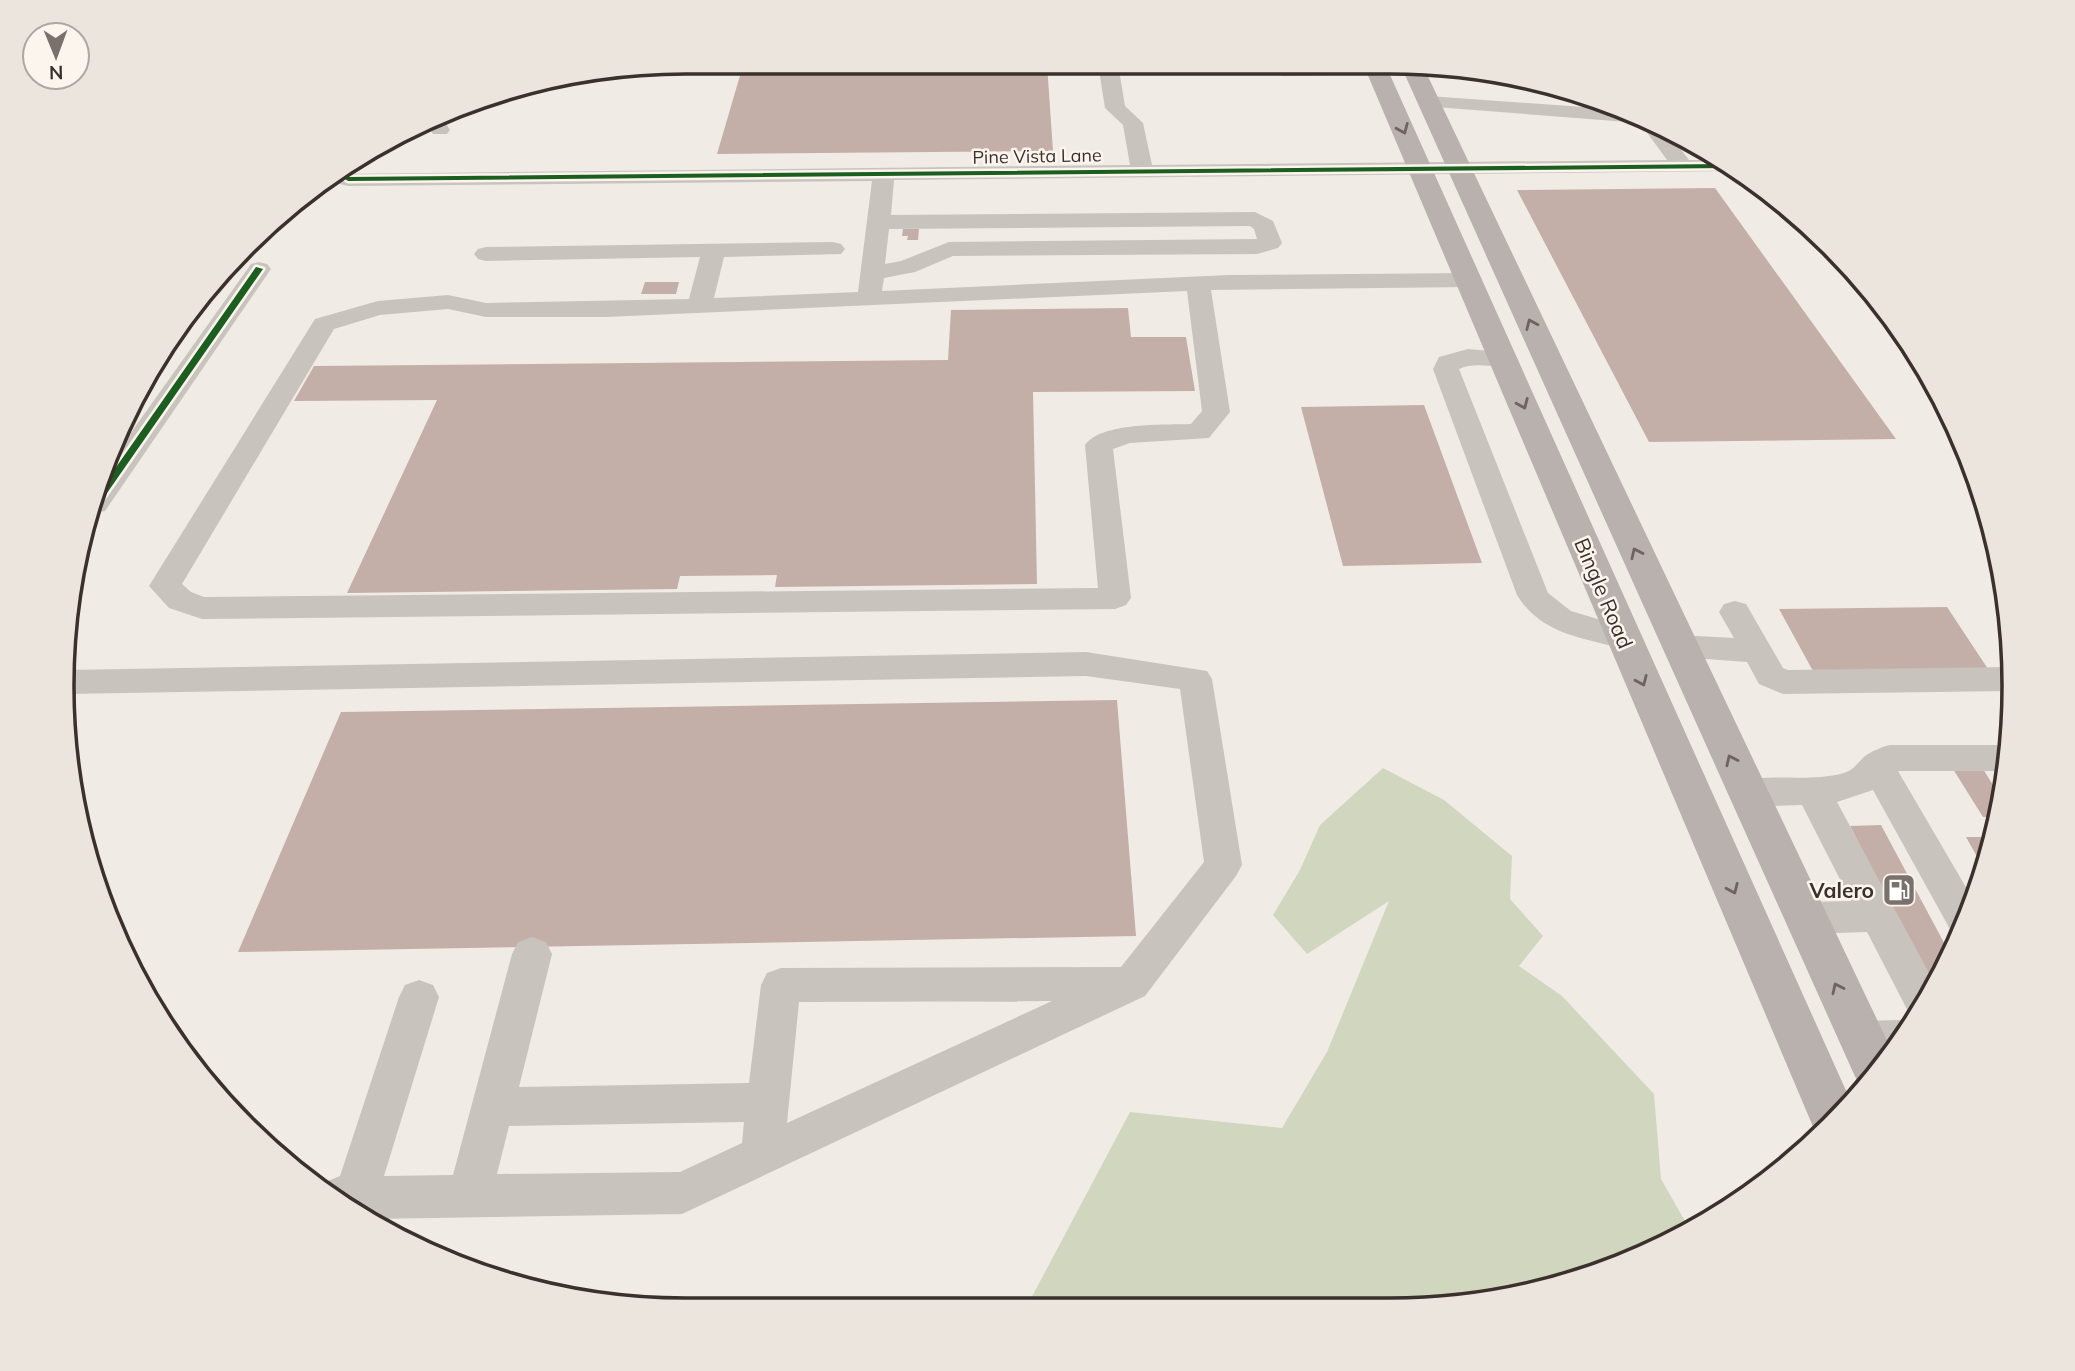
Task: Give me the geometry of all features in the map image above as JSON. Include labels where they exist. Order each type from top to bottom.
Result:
[{"type":"main road","name":"Bingle Road","points":[[1379,74],[1830,1110]]},
{"type":"main road","name":"Bingle Road","points":[[1416,75],[1805,918],[1880,1050]]},
{"type":"main road","points":[[1504,359],[1547,359]]},
{"type":"main road","points":[[1623,638],[1679,646]]},
{"type":"main road","points":[[1799,1039],[1880,1050]]},
{"type":"street","points":[[1110,74],[1115,108],[1133,123],[1142,172]]},
{"type":"street","points":[[1429,102],[1610,115]]},
{"type":"street","points":[[1662,138],[1682,166]]},
{"type":"street","name":"Pine Vista Lane","points":[[348,178],[1712,165]]},
{"type":"street","points":[[871,286],[884,175]]},
{"type":"street","points":[[871,286],[949,249],[1257,247],[1269,243],[1265,226],[1255,219],[878,222]]},
{"type":"street","points":[[486,254],[833,249]]},
{"type":"street","points":[[700,306],[714,250]]},
{"type":"street","points":[[107,488],[259,269]]},
{"type":"street","points":[[1198,286],[1216,412],[1199,432],[1127,435],[1099,445],[1115,597],[202,608],[180,600],[165,586],[324,324],[378,308],[448,302],[486,310],[700,306],[871,286],[1198,286],[1229,282],[1469,280]]},
{"type":"street","points":[[1504,359],[1462,358],[1448,363],[1446,369],[1533,595],[1549,614],[1623,638]]},
{"type":"street","points":[[154,382],[182,380]]},
{"type":"street","points":[[1735,612],[1771,676],[1783,682],[2002,679]]},
{"type":"street","points":[[1679,646],[1756,651]]},
{"type":"street","points":[[74,681],[1086,664],[1195,679],[1223,864],[1131,984],[682,1193],[351,1198]]},
{"type":"street","points":[[1747,793],[1842,788],[1863,780],[1890,758],[1997,758]]},
{"type":"street","points":[[1877,766],[1959,909]]},
{"type":"street","points":[[1812,789],[1919,993]]},
{"type":"street","points":[[1805,918],[1879,916]]},
{"type":"street","points":[[469,1196],[532,954]]},
{"type":"street","points":[[762,1156],[781,985],[1131,984]]},
{"type":"street","points":[[348,1196],[418,997]]},
{"type":"street","points":[[493,1107],[768,1102]]},
{"type":"green space","points":[[1383,768],[1444,800],[1512,856],[1510,899],[1543,936],[1519,966],[1562,996],[1654,1094],[1661,1179],[1685,1221],[1624,1251],[1586,1265],[1509,1286],[1469,1292],[1390,1298],[1031,1298],[1130,1112],[1282,1128],[1327,1052],[1389,901],[1307,954],[1273,915],[1300,870],[1320,825]]},
{"type":"building","points":[[740,74],[1048,74],[1053,151],[717,154]]},
{"type":"building","points":[[1281,74],[1329,75],[1282,76]]},
{"type":"building","points":[[1715,188],[1896,439],[1649,442],[1517,190]]},
{"type":"building","points":[[903,229],[919,229],[918,240],[907,240],[908,236],[902,236]]},
{"type":"building","points":[[645,282],[679,282],[676,294],[641,294]]},
{"type":"building","points":[[1128,308],[1131,337],[1186,337],[1195,391],[1033,392],[1037,584],[775,587],[777,575],[680,576],[677,589],[347,593],[437,400],[294,401],[314,366],[948,360],[951,310]]},
{"type":"building","points":[[1424,405],[1482,563],[1343,566],[1301,407]]},
{"type":"building","points":[[1947,607],[1988,669],[1813,671],[1779,609]]},
{"type":"building","points":[[1117,700],[1136,936],[238,952],[341,712]]},
{"type":"building","points":[[1953,769],[1983,769],[1993,785],[1987,817],[1983,817]]},
{"type":"building","name":"Valero","points":[[1881,825],[1944,943],[1928,977],[1850,826]]},
{"type":"building","points":[[1966,837],[1983,837],[1977,857]]},
{"type":"cycle path","points":[[348,179],[1713,166]]},
{"type":"cycle path","points":[[107,487],[259,269]]},
{"type":"place","name":"Valero","points":[[1899,890]]}]
